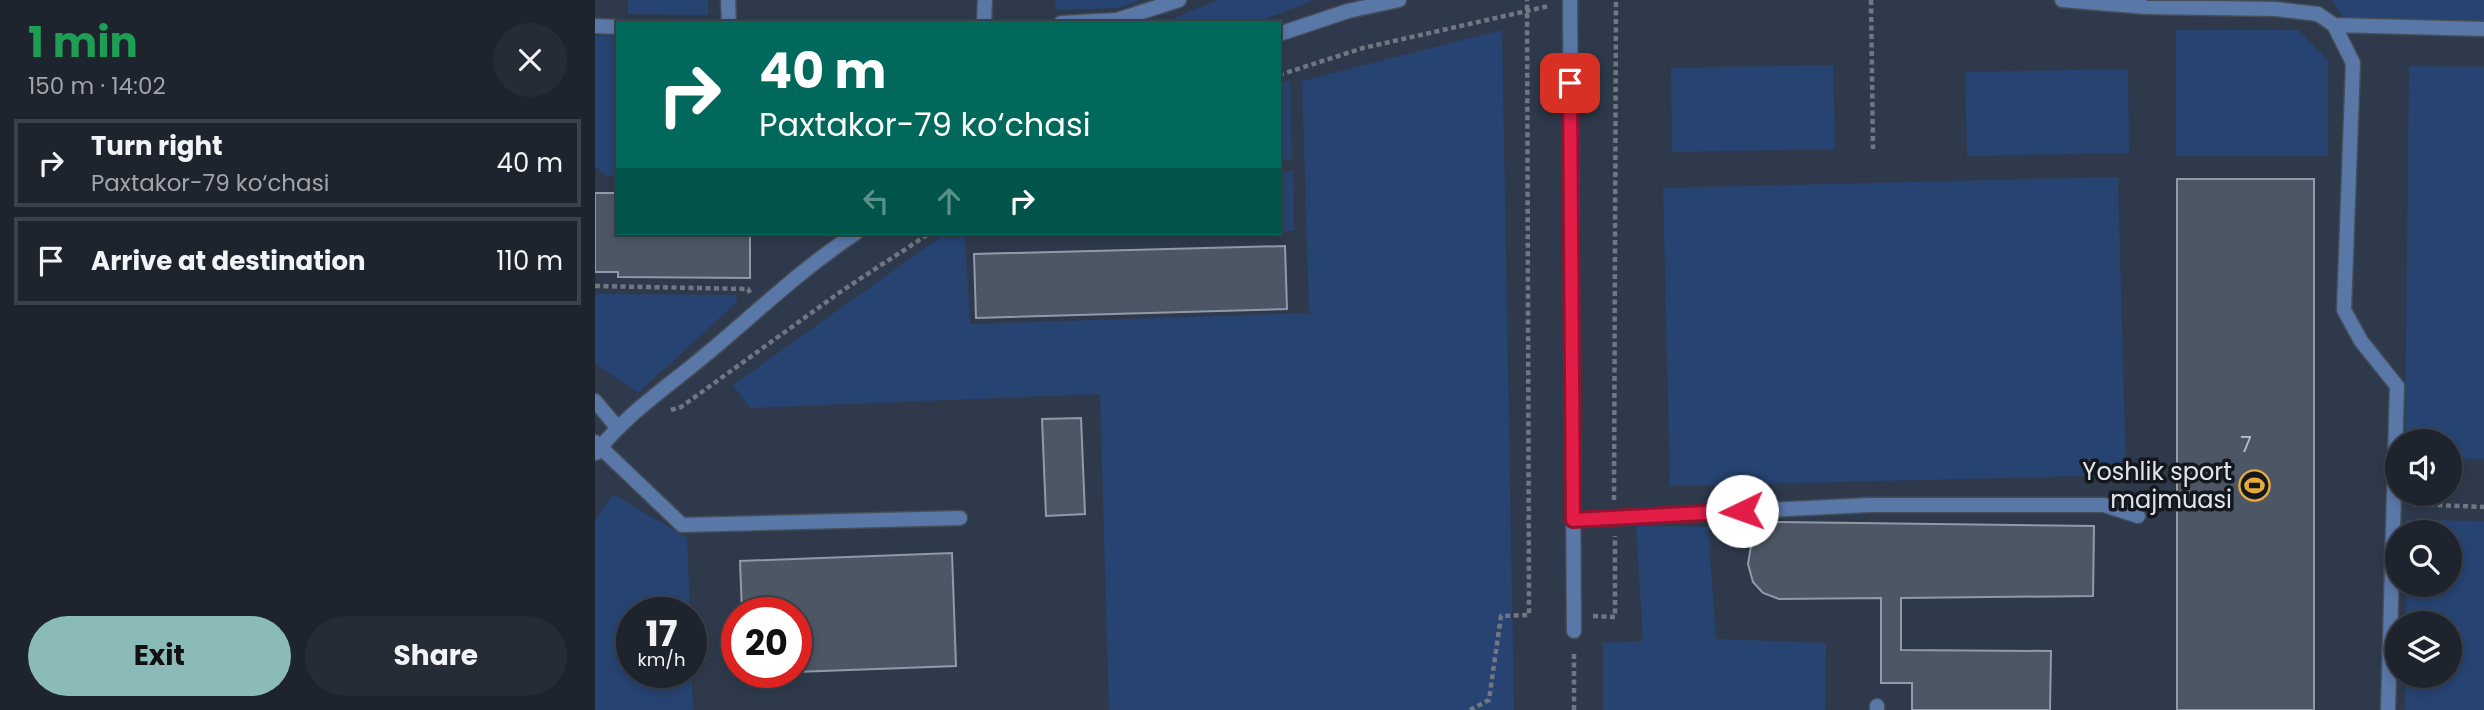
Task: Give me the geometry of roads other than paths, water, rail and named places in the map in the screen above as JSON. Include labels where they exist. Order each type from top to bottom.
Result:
[{"type":"street","points":[[728,0],[729,21]]},
{"type":"street","points":[[984,21],[985,0]]},
{"type":"street","points":[[1098,21],[1117,20],[1179,0]]},
{"type":"street","points":[[1281,33],[1348,11],[1399,0]]},
{"type":"street","points":[[2062,0],[2146,7],[2276,9],[2318,14],[2334,25],[2353,63],[2344,310],[2361,341],[2397,386],[2388,710]]},
{"type":"street","points":[[1570,1],[1574,631]]},
{"type":"street","points":[[2334,25],[2484,29]]},
{"type":"street","points":[[595,26],[616,27]]},
{"type":"street","points":[[833,235],[833,248]]},
{"type":"street","points":[[853,235],[833,248],[617,427],[597,448],[682,525],[960,519]]},
{"type":"street","points":[[595,401],[617,427]]},
{"type":"street","points":[[1573,520],[1869,505],[2104,505],[2138,516]]},
{"type":"place","name":"Yoshlik sport majmuasi","points":[[2255,486]]}]
